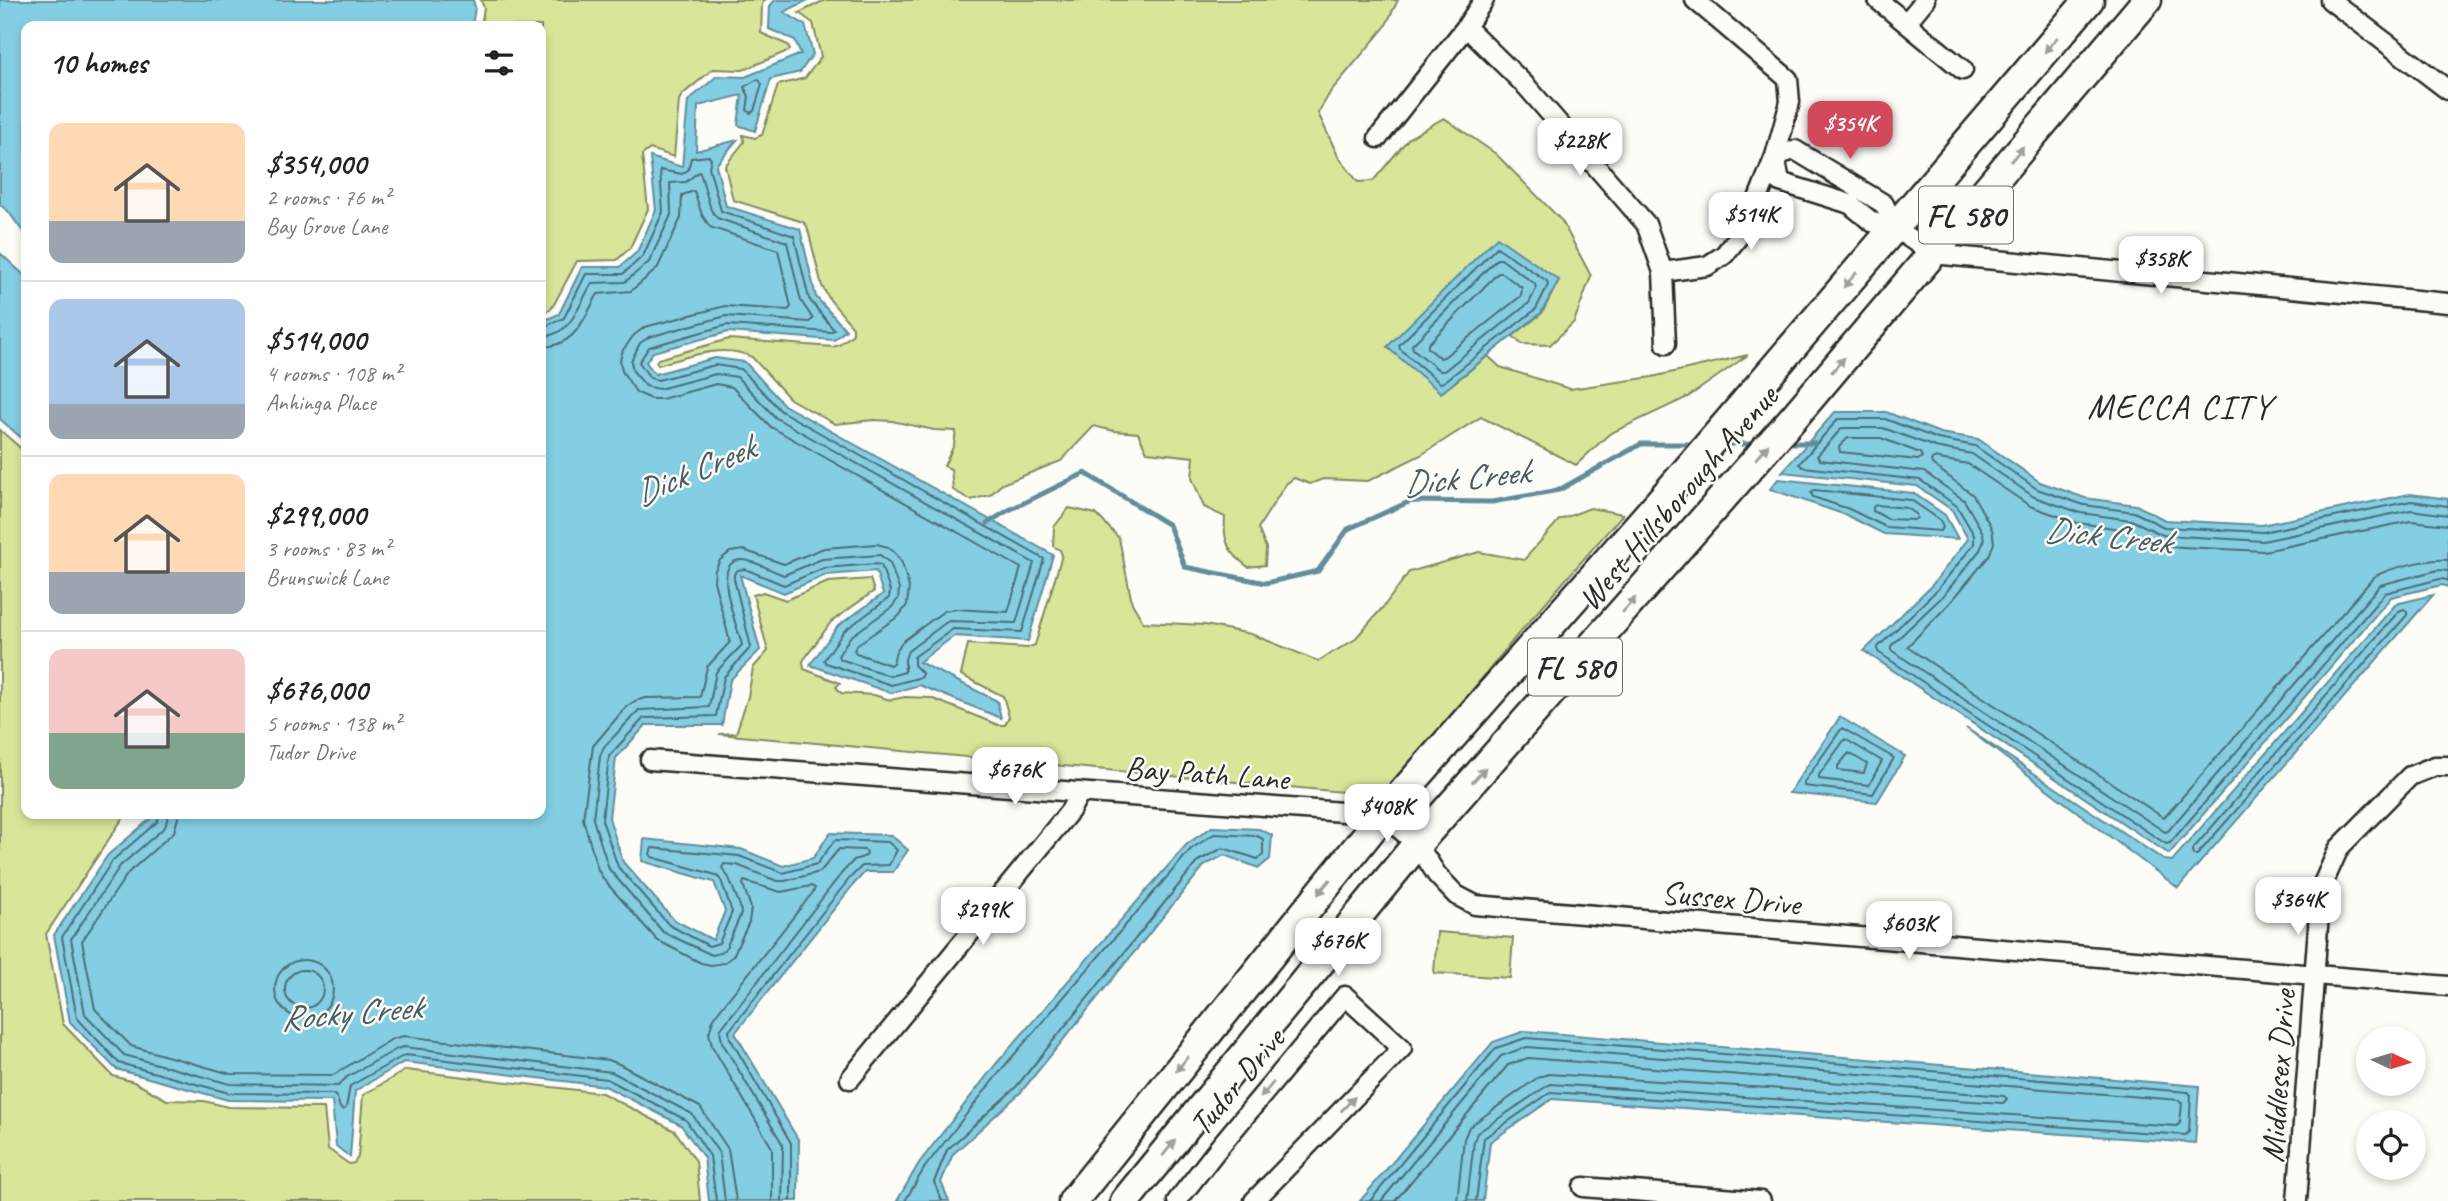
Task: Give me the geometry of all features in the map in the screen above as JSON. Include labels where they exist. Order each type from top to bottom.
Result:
[{"type":"main road","name":"West Hillsborough Avenue","points":[[1073,1201],[1383,815],[1675,484],[2089,0]]},
{"type":"main road","name":"West Hillsborough Avenue","points":[[1125,1201],[1417,845],[1794,417],[2147,0]]},
{"type":"street","points":[[1378,138],[1466,27],[1484,0]]},
{"type":"street","points":[[1663,272],[1707,265],[1724,255],[1747,226],[1775,156],[1790,102],[1788,79],[1695,0]]},
{"type":"street","points":[[1878,0],[1963,69]]},
{"type":"street","points":[[1906,23],[1925,0]]},
{"type":"street","points":[[2330,0],[2448,90]]},
{"type":"street","points":[[1466,27],[1527,87],[1646,224],[1663,272],[1666,344]]},
{"type":"street","points":[[1775,156],[1795,150],[1817,163],[1884,204],[1895,228]]},
{"type":"street","points":[[1775,156],[1780,182],[1850,204],[1872,222],[1895,228],[1933,254],[2448,303]]},
{"type":"street","points":[[1804,189],[1817,163]]},
{"type":"street","name":"Bay Path Lane","points":[[650,760],[1383,815]]},
{"type":"street","name":"Middlesex Drive","points":[[2297,1201],[2321,888],[2339,848],[2410,776],[2435,766],[2448,766]]},
{"type":"street","points":[[850,1079],[1070,811],[1080,792]]},
{"type":"street","name":"Sussex Drive","points":[[1383,815],[1417,845],[1437,876],[1456,895],[1475,905],[2448,986]]},
{"type":"street","name":"Tudor Drive","points":[[1177,1201],[1345,996],[1402,1048],[1254,1201]]},
{"type":"street","points":[[1583,1187],[1762,1201]]},
{"type":"green space","points":[[481,0],[765,0],[762,4],[761,33],[788,45],[790,50],[743,70],[713,69],[682,95],[679,100],[674,157],[650,149],[642,155],[648,209],[630,248],[617,260],[577,261],[552,308],[546,311],[546,21],[482,21],[484,8]]},
{"type":"green space","points":[[825,0],[1398,0],[1385,27],[1331,91],[1318,113],[1338,156],[1358,182],[1373,181],[1409,138],[1444,118],[1496,154],[1562,221],[1591,276],[1574,322],[1550,345],[1521,344],[1513,336],[1542,313],[1559,280],[1544,271],[1441,393],[1488,356],[1500,367],[1570,389],[1652,377],[1748,355],[1688,397],[1609,434],[1576,465],[1481,417],[1421,455],[1368,481],[1323,479],[1310,484],[1294,478],[1286,484],[1258,528],[1266,548],[1265,565],[1248,567],[1231,551],[1226,540],[1225,517],[1204,507],[1192,478],[1194,457],[1147,452],[1138,433],[1094,426],[1061,461],[1002,484],[990,495],[971,500],[953,490],[951,469],[944,466],[954,445],[956,431],[934,430],[892,421],[835,424],[790,399],[752,357],[741,353],[717,351],[658,365],[656,362],[658,359],[729,339],[833,347],[853,334],[853,327],[822,286],[807,226],[803,222],[733,200],[725,166],[744,142],[743,135],[755,138],[762,135],[778,85],[805,78],[821,57],[813,23],[799,13]]},
{"type":"green space","points":[[0,430],[21,449],[21,819],[123,819],[46,934],[63,1024],[113,1076],[134,1082],[167,1100],[204,1101],[228,1107],[324,1108],[328,1149],[349,1164],[354,1163],[358,1157],[363,1095],[406,1070],[602,1093],[675,1131],[696,1161],[700,1201],[0,1201]]},
{"type":"green space","points":[[1069,508],[1096,514],[1119,538],[1132,603],[1143,622],[1205,625],[1251,634],[1318,661],[1354,640],[1409,572],[1479,552],[1524,560],[1559,520],[1590,508],[1623,514],[1519,633],[1386,796],[719,734],[736,733],[748,697],[753,668],[768,651],[753,595],[763,592],[786,600],[828,582],[870,579],[874,591],[831,622],[803,661],[804,669],[840,683],[836,687],[841,693],[874,695],[890,700],[905,697],[931,698],[998,725],[1005,725],[1009,717],[1003,696],[961,675],[968,644],[1027,648],[1035,645],[1062,555],[1060,550],[1053,546],[1054,527]]},
{"type":"green space","points":[[1437,932],[1513,938],[1510,978],[1434,973]]},
{"type":"water","points":[[0,0],[473,0],[473,21],[21,21],[21,229],[0,205]]},
{"type":"water","name":"Rocky Creek","points":[[775,0],[808,0],[784,12],[805,25],[813,54],[800,72],[771,79],[755,131],[738,125],[742,95],[698,106],[696,151],[737,140],[716,165],[726,206],[800,229],[816,297],[846,330],[834,340],[728,332],[653,352],[646,362],[655,374],[715,358],[745,362],[784,405],[1053,555],[1028,641],[954,636],[919,662],[997,701],[1001,718],[919,685],[891,693],[810,665],[838,626],[883,594],[876,571],[826,575],[784,593],[740,575],[760,650],[730,680],[722,725],[646,725],[616,758],[609,818],[623,862],[674,920],[713,940],[725,911],[714,882],[642,861],[644,839],[741,849],[783,866],[813,858],[830,833],[891,835],[908,850],[893,872],[865,872],[735,1033],[799,1141],[798,1201],[709,1201],[704,1158],[681,1125],[605,1086],[404,1062],[355,1091],[350,1157],[336,1146],[332,1101],[228,1100],[116,1069],[70,1022],[54,935],[108,855],[150,819],[546,819],[546,320],[559,314],[582,267],[620,267],[637,252],[656,210],[650,157],[682,167],[688,101],[717,76],[745,77],[801,54],[795,40],[769,29],[770,6]]},
{"type":"water","points":[[1497,237],[1559,280],[1541,313],[1441,393],[1387,347]]},
{"type":"water","points":[[0,253],[21,272],[21,438],[0,419]]},
{"type":"water","points":[[1835,412],[1886,412],[1940,433],[1978,439],[2040,482],[2085,498],[2136,505],[2165,520],[2262,525],[2410,494],[2448,499],[2448,587],[2442,585],[2391,597],[2169,854],[1864,651],[1932,585],[1968,539],[1952,510],[1917,486],[1782,472]]},
{"type":"water","points":[[1778,479],[1913,493],[1945,515],[1958,539],[1884,534],[1846,515],[1770,489]]},
{"type":"water","points":[[2433,595],[2178,888],[1966,728],[2164,860],[2172,861],[2396,604]]},
{"type":"water","points":[[1840,717],[1905,756],[1877,802],[1789,793]]},
{"type":"water","points":[[1212,827],[1259,829],[1272,835],[1270,859],[1259,868],[1224,855],[1204,866],[1021,1092],[953,1154],[941,1182],[949,1201],[897,1201],[919,1163],[996,1064],[1187,844]]},
{"type":"water","points":[[1525,1031],[2199,1086],[2195,1143],[1552,1099],[1490,1142],[1483,1201],[1360,1201],[1493,1042]]},
{"type":"waterway","name":"Dick Creek","points":[[1785,443],[1814,443]]},
{"type":"waterway","name":"Dick Creek","points":[[988,523],[1085,473],[1169,525],[1185,567],[1266,583],[1318,571],[1348,529],[1411,501],[1492,502],[1559,490],[1641,444],[1695,444]]},
{"type":"waterway","name":"Dick Creek","points":[[1722,444],[1758,444]]},
{"type":"district","name":"MECCA CITY","points":[[2180,406]]}]
